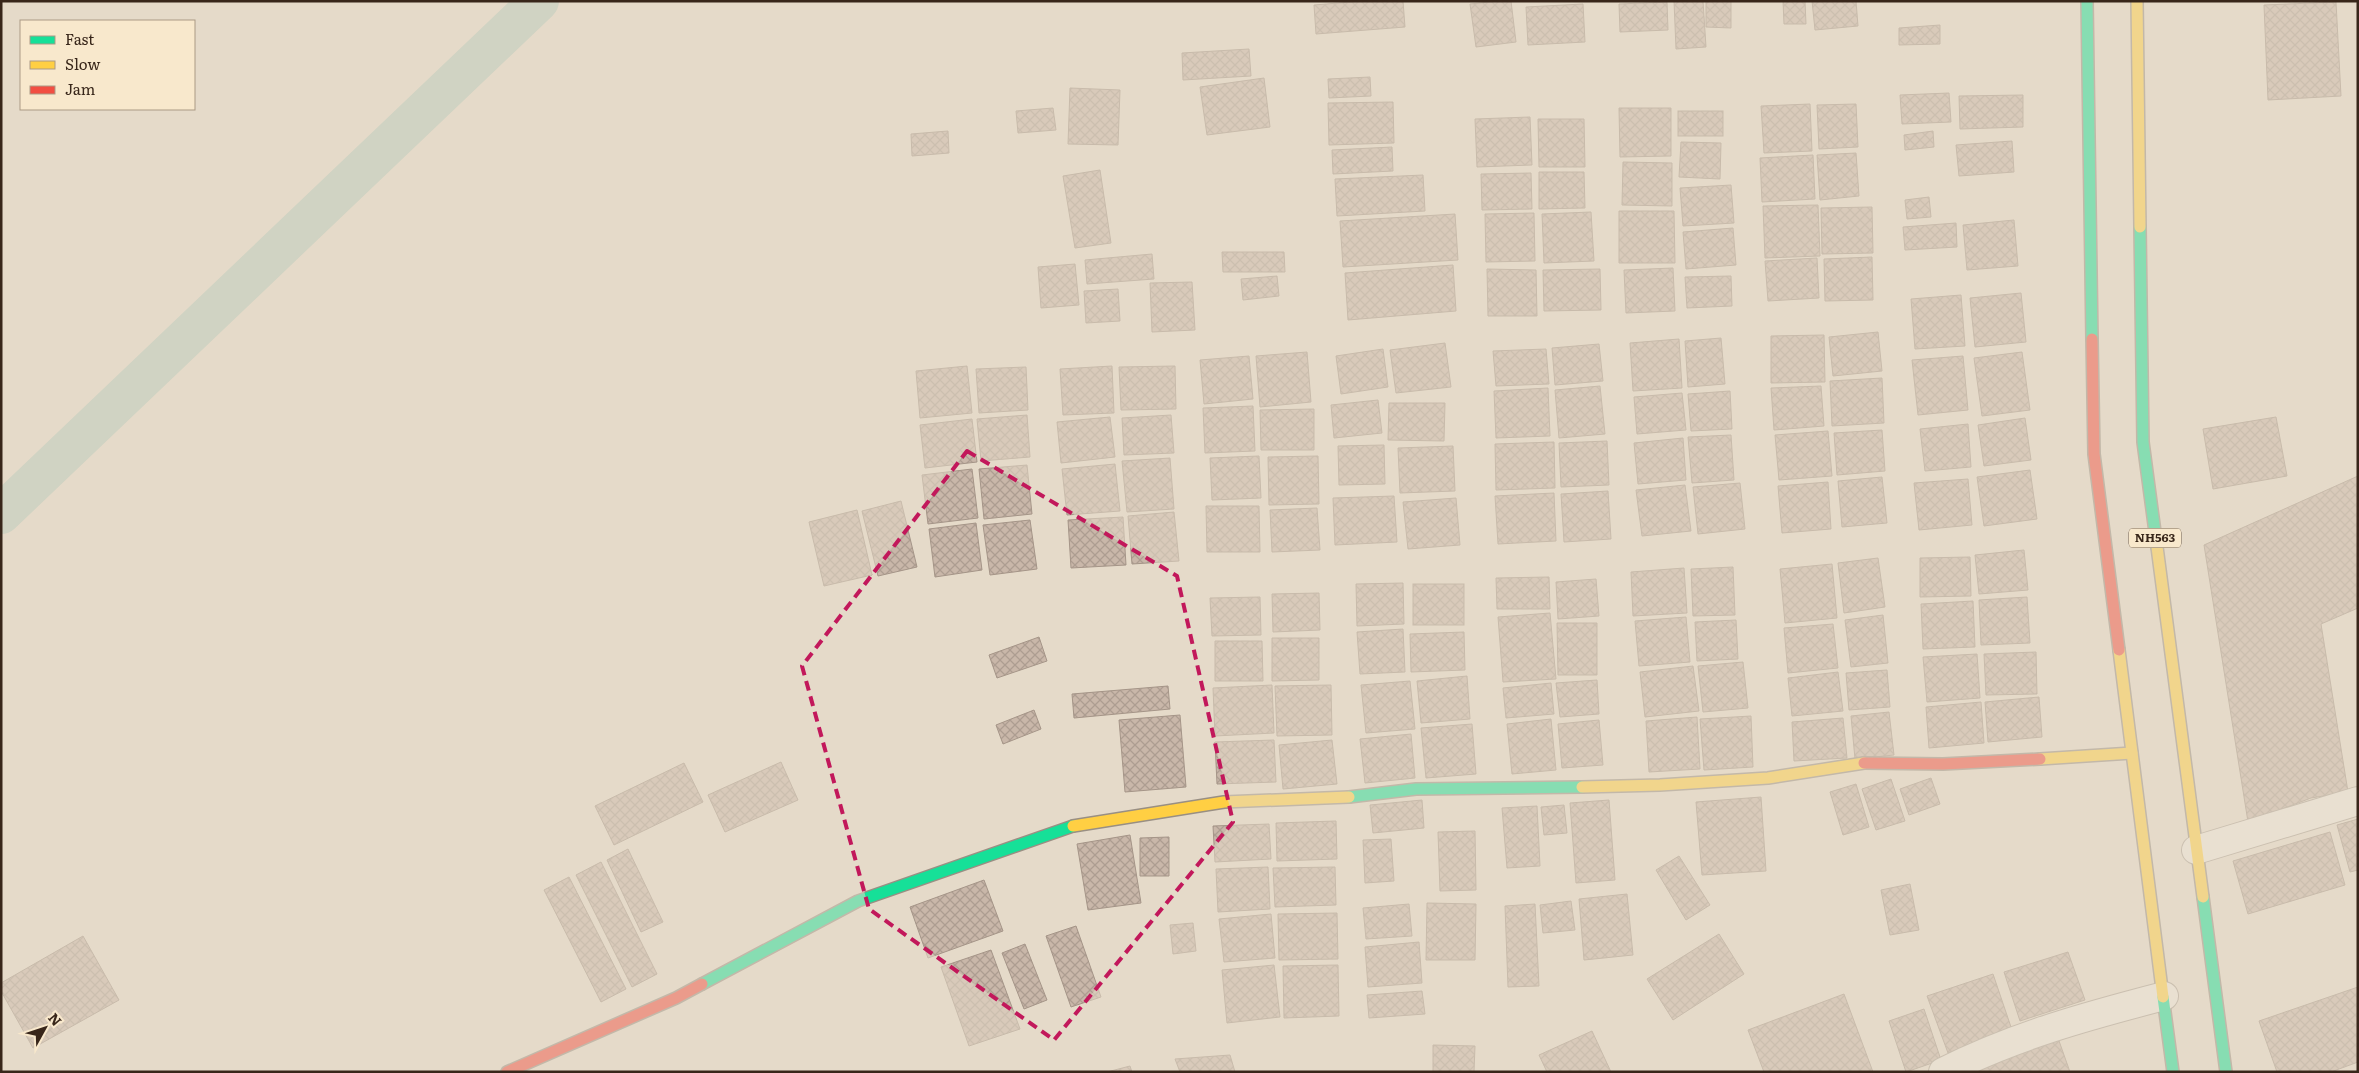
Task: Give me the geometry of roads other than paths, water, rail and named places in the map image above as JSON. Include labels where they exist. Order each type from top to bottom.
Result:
[{"type":"main road","points":[[2087,1],[2094,454],[2173,1072]]},
{"type":"main road","name":"NH563","points":[[2137,1],[2143,442],[2226,1072]]},
{"type":"main road","points":[[508,1072],[676,998],[858,901],[1070,826],[1224,802],[1343,798],[1416,789],[1515,790],[1660,785],[1768,778],[1870,762],[1944,764],[2132,753]]},
{"type":"street","points":[[2196,850],[2358,801]]},
{"type":"street","points":[[1943,1072],[1986,1050],[2076,1019],[2164,996]]},
{"type":"waterway","points":[[1,514],[539,1]]}]
